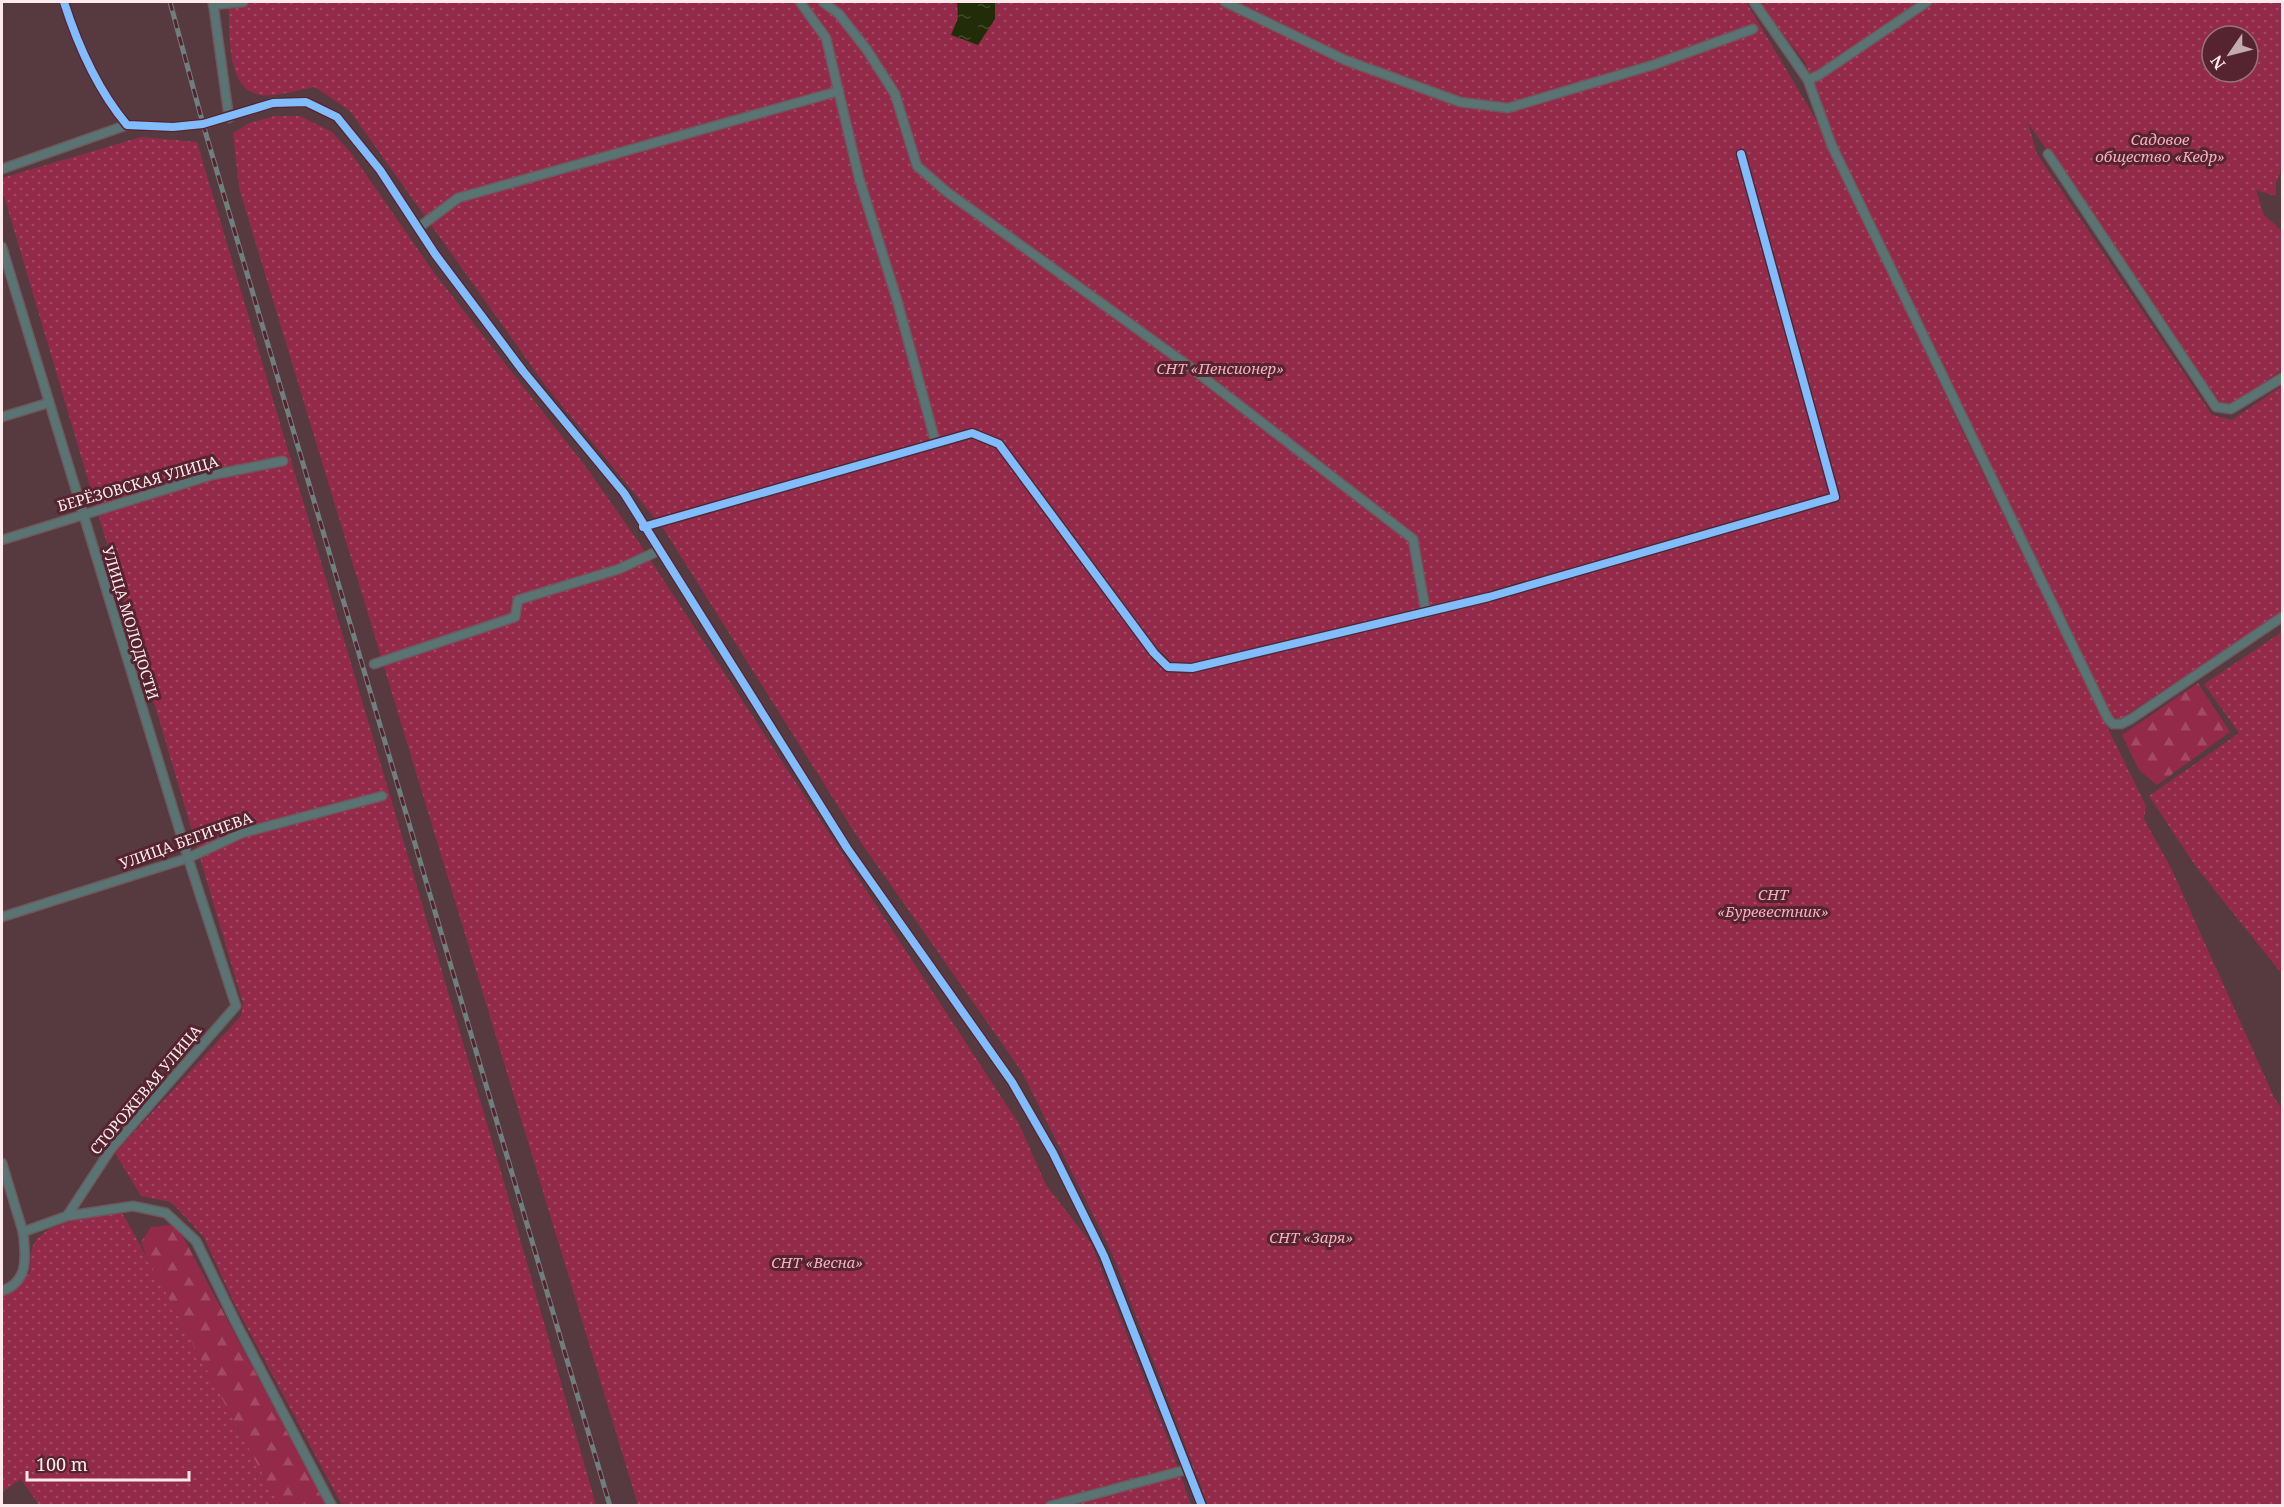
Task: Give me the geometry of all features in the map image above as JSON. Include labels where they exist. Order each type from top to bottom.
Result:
[{"type":"street","points":[[64,2],[87,63],[101,91],[127,125]]},
{"type":"street","points":[[229,118],[213,3],[243,2]]},
{"type":"street","points":[[800,2],[826,38],[859,178],[897,300],[936,444]]},
{"type":"street","points":[[823,2],[839,14],[867,50],[895,94],[917,166],[947,192],[1190,367],[1413,539],[1426,613]]},
{"type":"street","points":[[1226,2],[1345,60],[1460,102],[1508,108],[1653,65],[1753,29]]},
{"type":"street","points":[[1754,2],[1808,80],[1832,146],[2108,719],[2113,724],[2121,724],[2131,719],[2283,617]]},
{"type":"street","points":[[1808,80],[1819,75],[1927,2]]},
{"type":"street","points":[[418,228],[458,198],[838,91]]},
{"type":"street","points":[[2,169],[127,125],[173,127],[229,118],[273,103],[306,102],[337,117],[380,170],[418,228],[523,371],[624,494],[742,677],[847,848],[1012,1082],[1047,1143],[1104,1256],[1202,1506]]},
{"type":"street","points":[[643,526],[972,433],[999,444],[1154,653],[1168,667],[1192,668],[1426,613],[1835,497],[1741,154]]},
{"type":"street","points":[[2048,154],[2217,406],[2231,409],[2283,378]]},
{"type":"street","name":"УЛИЦА МОЛОДОСТИ","points":[[2,247],[188,858],[236,1006]]},
{"type":"street","points":[[2,417],[48,403]]},
{"type":"street","name":"БЕРЁЗОВСКАЯ УЛИЦА","points":[[2,540],[212,475],[283,461]]},
{"type":"street","points":[[374,664],[515,617],[518,600],[619,569],[658,550]]},
{"type":"street","name":"УЛИЦА БЕГИЧЕВА","points":[[2,917],[188,858],[242,832],[382,796]]},
{"type":"street","name":"СТОРОЖЕВАЯ УЛИЦА","points":[[67,1216],[111,1149],[236,1006]]},
{"type":"street","points":[[2,1162],[23,1232],[26,1257],[23,1274],[14,1287],[2,1291]]},
{"type":"street","points":[[23,1232],[67,1216],[133,1206],[166,1213],[196,1241],[237,1325],[332,1506]]},
{"type":"street","points":[[1050,1506],[1189,1469]]},
{"type":"green space","points":[[228,2],[1746,2],[1818,123],[1969,445],[2146,806],[2144,819],[2172,870],[2274,1097],[2282,1109],[2282,1505],[1208,1505],[1112,1253],[1022,1072],[860,841],[663,528],[545,385],[350,111],[315,87],[265,96],[248,90],[240,81],[232,56]]},
{"type":"green space","name":"Садовое общество «Кедр»","points":[[1757,2],[2282,2],[2282,168],[2276,183],[2276,196],[2256,190],[2264,215],[2282,231],[2282,370],[2231,405],[2219,401],[2028,123],[2037,154],[2212,415],[2232,420],[2282,386],[2282,612],[2120,719],[2111,716],[1837,144],[1805,62]]},
{"type":"green space","name":"СНТ «Весна»","points":[[275,116],[300,116],[332,132],[351,153],[435,274],[586,467],[638,541],[1019,1124],[1046,1185],[1091,1243],[1169,1442],[1191,1505],[638,1505],[239,188],[233,133],[249,123]]},
{"type":"green space","points":[[141,137],[197,142],[495,1151],[596,1505],[342,1505],[233,1301],[204,1237],[171,1202],[141,1196],[115,1153],[241,1016],[243,1003],[2,189],[2,178]]},
{"type":"green space","points":[[2282,632],[2282,974],[2197,868],[2149,796],[2239,733],[2204,684]]},
{"type":"green space","points":[[2198,683],[2230,732],[2157,785],[2139,770],[2122,735]]},
{"type":"green space","points":[[122,1213],[279,1505],[39,1505],[21,1479],[2,1492],[2,1292],[30,1273],[32,1249],[37,1239],[46,1232],[70,1222]]},
{"type":"green space","points":[[171,1225],[182,1235],[326,1505],[277,1505],[152,1271],[141,1242],[151,1227]]},
{"type":"water","points":[[957,2],[995,2],[995,19],[978,45],[951,35],[958,18]]},
{"type":"railway","points":[[170,2],[203,124],[610,1506]]},
{"type":"cycle path","points":[[64,2],[76,35],[98,82],[127,125],[173,127],[203,124],[273,103],[306,102],[337,117],[380,170],[435,254],[523,371],[624,493],[847,848],[1012,1082],[1053,1153],[1104,1256],[1202,1506]]},
{"type":"cycle path","points":[[643,527],[972,433],[999,444],[1154,653],[1168,667],[1192,668],[1489,597],[1835,497],[1741,154]]},
{"type":"park label","name":"СНТ «Пенсионер»","points":[[1220,369]]},
{"type":"park label","name":"СНТ «Буревестник»","points":[[1773,904]]},
{"type":"park label","name":"СНТ «Заря»","points":[[1311,1238]]}]
